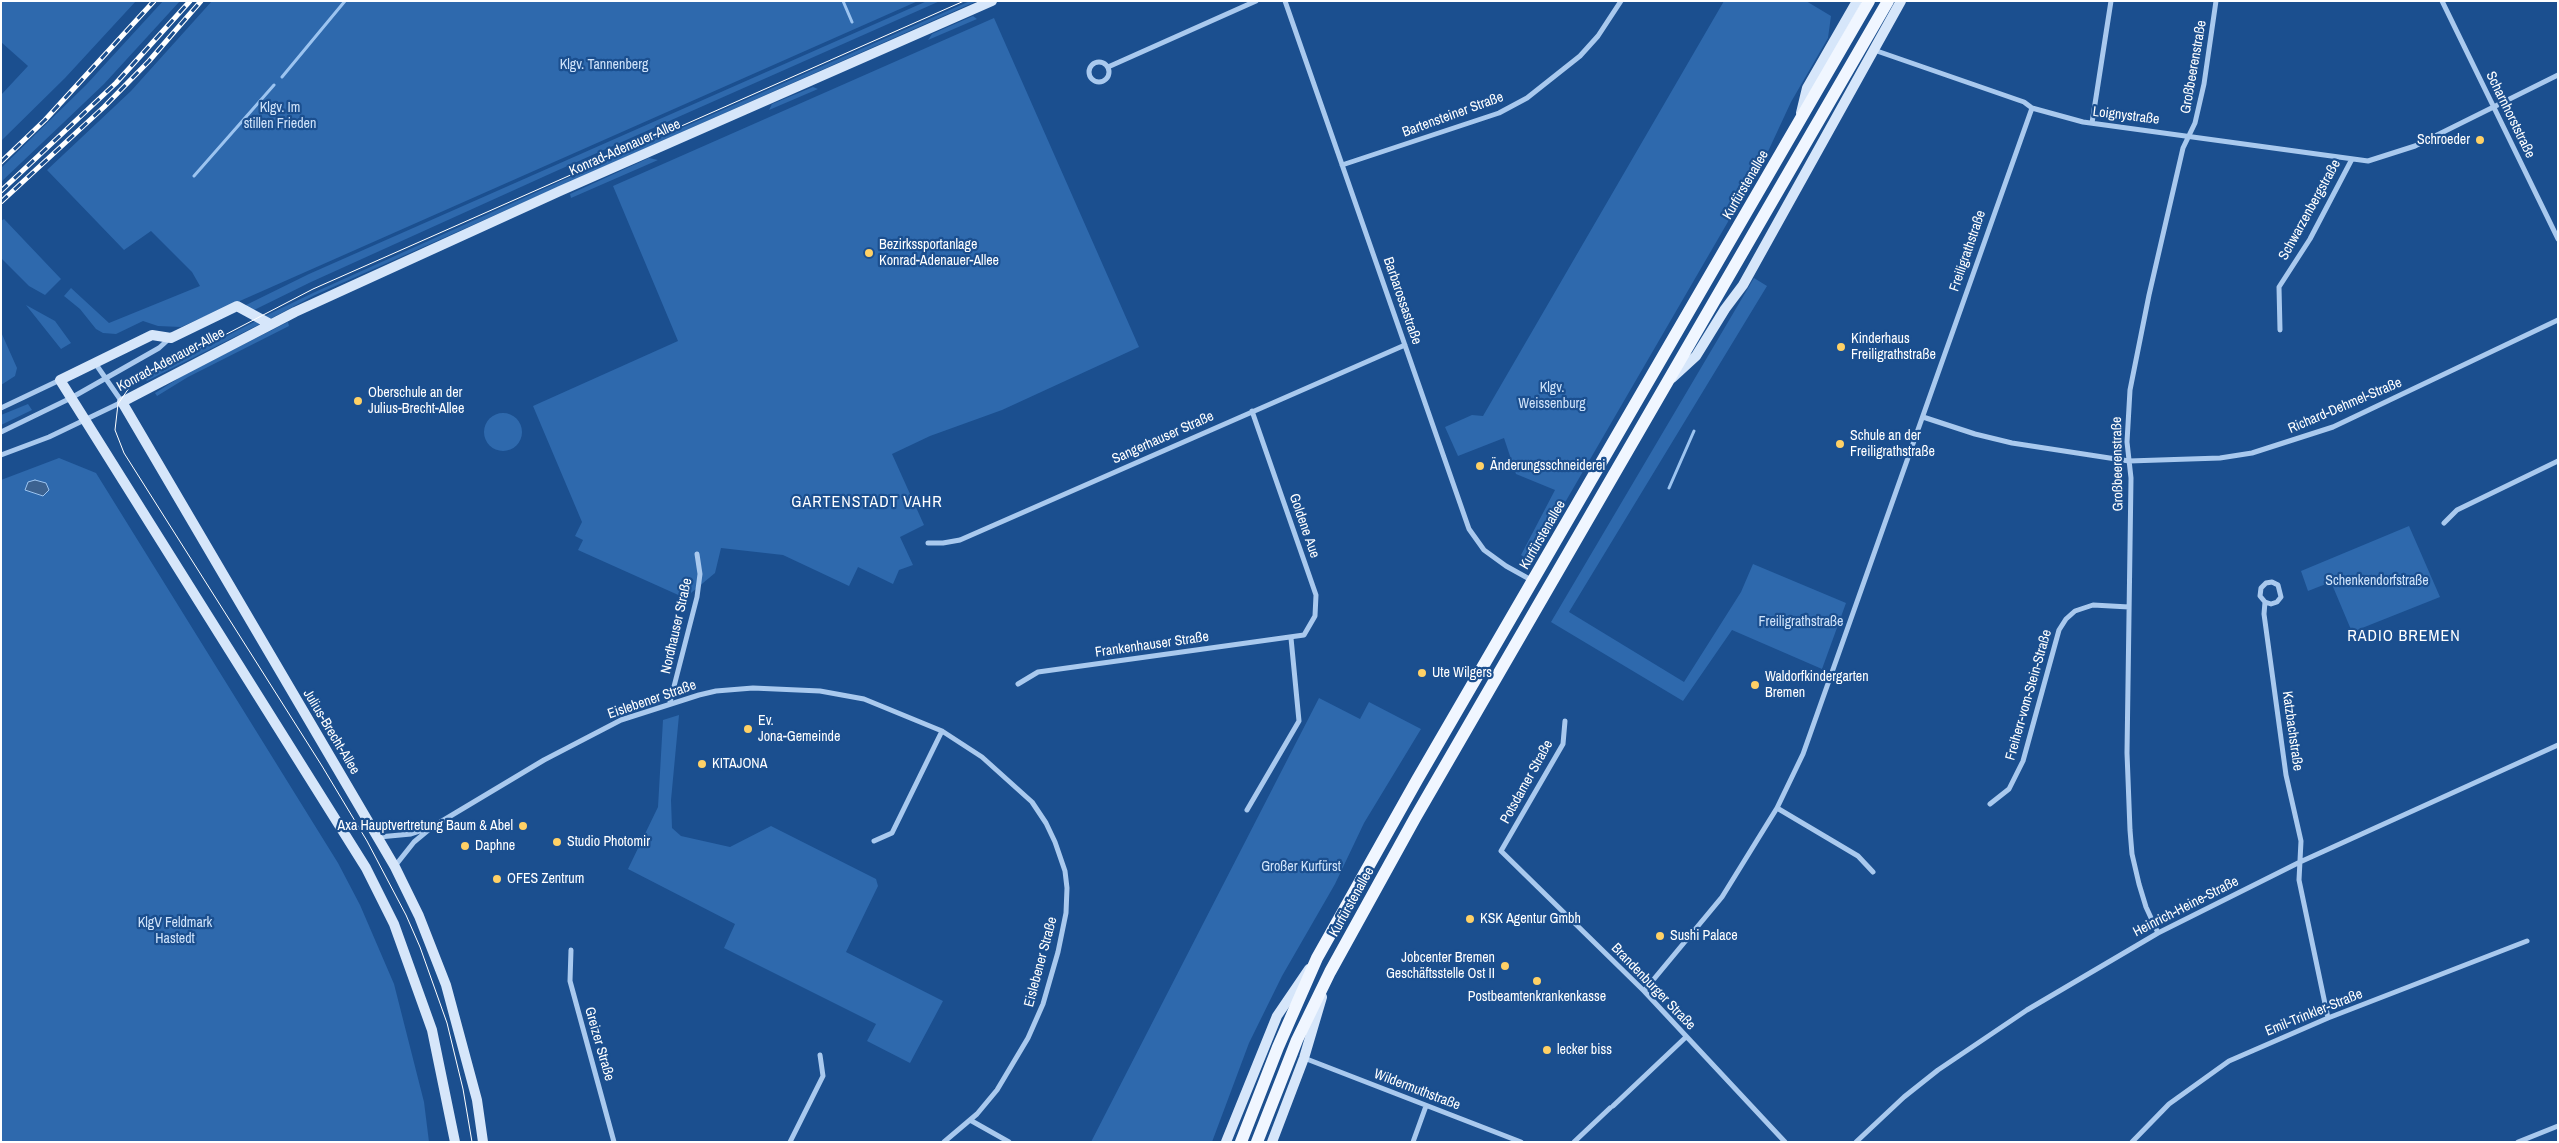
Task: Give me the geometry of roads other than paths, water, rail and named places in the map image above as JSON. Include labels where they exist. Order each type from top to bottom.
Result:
[{"type":"main road","name":"Konrad-Adenauer-Allee","points":[[122,402],[270,324],[560,191],[992,1]]},
{"type":"main road","name":"Kurfürstenallee","points":[[1797,128],[1808,88],[1857,1]]},
{"type":"main road","name":"Kurfürstenallee","points":[[1226,1142],[1277,1016],[1317,958],[1533,581],[1870,1]]},
{"type":"main road","name":"Kurfürstenallee","points":[[1257,1142],[1297,1040],[1330,972],[1415,818],[1888,1]]},
{"type":"main road","name":"Kurfürstenallee","points":[[1671,378],[1696,356],[1725,309],[1743,285],[1901,1]]},
{"type":"main road","name":"Konrad-Adenauer-Allee","points":[[60,380],[152,335],[171,338],[237,306],[270,324]]},
{"type":"main road","points":[[60,380],[366,868],[394,924],[432,1030],[455,1142]]},
{"type":"main road","name":"Julius-Brecht-Allee","points":[[122,402],[379,838],[419,916],[446,985],[477,1100],[483,1142]]},
{"type":"main road","name":"Kurfürstenallee","points":[[1241,1142],[1281,1038],[1317,958]]},
{"type":"main road","name":"Kurfürstenallee","points":[[1272,1142],[1304,1058],[1330,972]]},
{"type":"street","points":[[1108,67],[1256,1]]},
{"type":"street","name":"Barbarossastraße","points":[[1285,1],[1469,529],[1484,550],[1506,566],[1533,581]]},
{"type":"street","name":"Bartensteiner Straße","points":[[1342,165],[1499,113],[1527,98],[1580,56],[1598,36],[1621,1]]},
{"type":"street","points":[[2092,123],[2112,1]]},
{"type":"street","name":"Großbeerenstraße","points":[[2158,933],[2146,907],[2132,854],[2127,753],[2129,461],[2127,442],[2130,390],[2183,148],[2195,123],[2204,84],[2216,1]]},
{"type":"street","name":"Scharnhorststraße","points":[[2442,1],[2558,238]]},
{"type":"street","name":"Loignystraße","points":[[1874,50],[2024,102],[2032,108],[2092,123],[2368,161],[2415,146],[2558,75]]},
{"type":"street","points":[[1103,62],[1108,67],[1109,72],[1106,80],[1098,82],[1090,78],[1089,68],[1093,63],[1103,62]]},
{"type":"street","name":"Freiligrathstraße","points":[[1644,991],[1722,897],[1777,808],[1819,711],[2032,108]]},
{"type":"street","name":"Schwarzenbergstraße","points":[[2280,330],[2279,287],[2310,239],[2352,159]]},
{"type":"street","name":"Richard-Dehmel-Straße","points":[[1923,417],[1975,434],[2012,443],[2129,461],[2220,458],[2267,450],[2333,427],[2558,320]]},
{"type":"street","name":"Konrad-Adenauer-Allee","points":[[1,432],[71,398],[159,348],[171,338]]},
{"type":"street","name":"Sangerhauser Straße","points":[[928,543],[943,544],[960,540],[1405,345]]},
{"type":"street","name":"Julius-Brecht-Allee","points":[[94,362],[122,402]]},
{"type":"street","points":[[1,408],[60,380]]},
{"type":"street","name":"Konrad-Adenauer-Allee","points":[[1,455],[85,420],[122,402]]},
{"type":"street","name":"Goldene Aue","points":[[1252,411],[1316,595],[1315,616],[1304,636],[1291,638]]},
{"type":"street","points":[[2444,523],[2457,510],[2558,461]]},
{"type":"street","name":"Nordhauser Straße","points":[[670,702],[697,597],[700,574],[697,554]]},
{"type":"street","name":"Katzbachstraße","points":[[2265,602],[2277,602],[2281,597],[2278,585],[2272,582],[2266,583],[2261,588],[2260,596],[2265,602],[2264,614],[2286,775],[2301,841],[2299,880],[2328,1018]]},
{"type":"street","name":"Freiherr-vom-Stein-Straße","points":[[1990,804],[2009,789],[2023,761],[2059,630],[2066,619],[2075,611],[2093,606],[2129,606]]},
{"type":"street","points":[[1247,810],[1299,721],[1291,638]]},
{"type":"street","name":"Frankenhauser Straße","points":[[1018,684],[1038,672],[1291,638]]},
{"type":"street","name":"Eislebener Straße","points":[[395,867],[414,842],[432,827],[586,737],[621,720],[670,702],[716,691],[780,688],[807,689],[864,699],[942,731],[972,748],[1001,772],[1032,802],[1046,823],[1055,842],[1065,872],[1067,888],[1066,913],[1058,952],[1043,1004],[1028,1038],[997,1090],[970,1120],[944,1142]]},
{"type":"street","name":"Potsdamer Straße","points":[[1501,851],[1563,744],[1565,721]]},
{"type":"street","points":[[874,842],[892,832],[942,731]]},
{"type":"street","name":"Heinrich-Heine-Straße","points":[[1856,1142],[1904,1097],[1938,1070],[2027,1010],[2158,933],[2300,862],[2558,744]]},
{"type":"street","points":[[1777,808],[1858,856],[1873,872]]},
{"type":"street","name":"Eislebener Straße","points":[[379,838],[411,834],[432,827]]},
{"type":"street","name":"Brandenburger Straße","points":[[1501,851],[1644,991],[1785,1142]]},
{"type":"street","name":"Emil-Trinkler-Straße","points":[[2132,1142],[2170,1104],[2229,1060],[2328,1018],[2527,941]]},
{"type":"street","name":"Greizer Straße","points":[[571,950],[570,981],[614,1142]]},
{"type":"street","points":[[1574,1142],[1686,1037]]},
{"type":"street","points":[[790,1142],[822,1076],[820,1055]]},
{"type":"street","name":"Wildermuthstraße","points":[[1304,1058],[1521,1142]]},
{"type":"street","points":[[1413,1142],[1426,1106]]},
{"type":"street","points":[[970,1120],[1009,1142]]},
{"type":"street","points":[[2518,1142],[2558,1126]]},
{"type":"waterway","points":[[282,77],[345,1]]},
{"type":"waterway","points":[[843,1],[852,22]]},
{"type":"waterway","points":[[194,176],[274,85]]},
{"type":"waterway","points":[[1669,488],[1694,431]]},
{"type":"tram line","points":[[472,1142],[463,1089],[447,1023],[420,947],[406,915],[367,841],[322,766],[124,453],[115,430],[118,404],[129,388],[146,376],[313,289],[964,1]]},
{"type":"railway","points":[[1,162],[45,120],[154,1]]},
{"type":"railway","points":[[1,191],[116,83],[190,1]]},
{"type":"railway","points":[[1,202],[104,107],[149,61],[201,1]]},
{"type":"place","name":"Schroeder","points":[[2480,140]]},
{"type":"place","name":"Bezirkssportanlage Konrad-Adenauer-Allee","points":[[869,253]]},
{"type":"place","name":"Kinderhaus Freiligrathstraße","points":[[1841,347]]},
{"type":"place","name":"Oberschule an der Julius-Brecht-Allee","points":[[358,401]]},
{"type":"place","name":"Schule an der Freiligrathstraße","points":[[1840,444]]},
{"type":"place","name":"Änderungsschneiderei","points":[[1480,466]]},
{"type":"place","name":"Ute Wilgers","points":[[1422,673]]},
{"type":"place","name":"Waldorfkindergarten Bremen","points":[[1755,685]]},
{"type":"place","name":"Ev. Jona-Gemeinde","points":[[748,729]]},
{"type":"place","name":"KITAJONA","points":[[702,764]]},
{"type":"place","name":"Axa Hauptvertretung Baum & Abel","points":[[523,826]]},
{"type":"place","name":"Studio Photomir","points":[[557,842]]},
{"type":"place","name":"Daphne","points":[[465,846]]},
{"type":"place","name":"OFES Zentrum","points":[[497,879]]},
{"type":"place","name":"KSK Agentur Gmbh","points":[[1470,919]]},
{"type":"place","name":"Sushi Palace","points":[[1660,936]]},
{"type":"place","name":"Jobcenter Bremen Geschäftsstelle Ost II","points":[[1505,966]]},
{"type":"place","name":"Postbeamtenkrankenkasse","points":[[1537,981]]},
{"type":"place","name":"lecker biss","points":[[1547,1050]]},
{"type":"district","name":"GARTENSTADT VAHR","points":[[867,503]]},
{"type":"district","name":"RADIO BREMEN","points":[[2404,637]]},
{"type":"park label","name":"Klgv. Tannenberg","points":[[604,65]]},
{"type":"park label","name":"Klgv. Im stillen Frieden","points":[[280,116]]},
{"type":"park label","name":"Klgv. Weissenburg","points":[[1552,396]]},
{"type":"park label","name":"Schenkendorfstraße","points":[[2377,581]]},
{"type":"park label","name":"Großer Kurfürst","points":[[1301,867]]},
{"type":"park label","name":"KlgV Feldmark Hastedt","points":[[175,932]]}]
